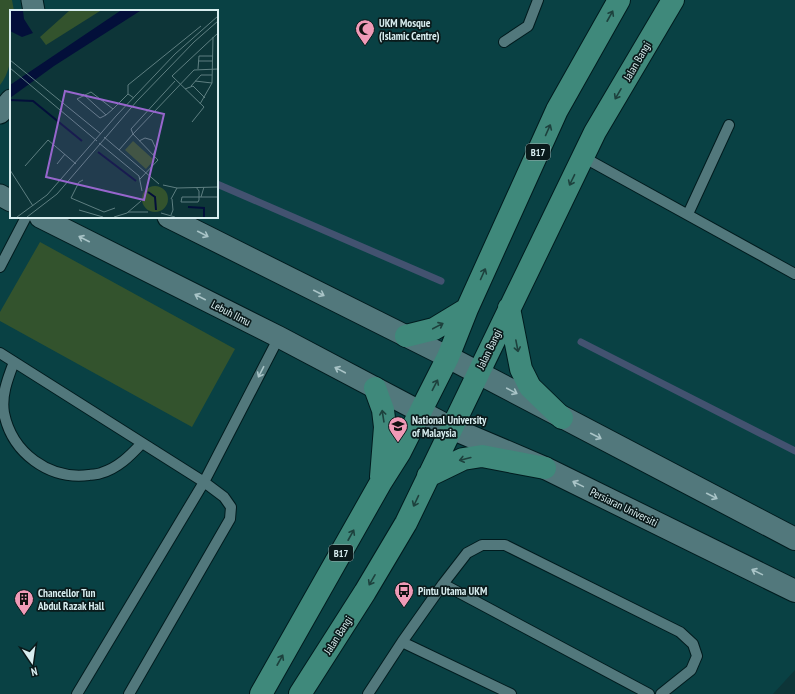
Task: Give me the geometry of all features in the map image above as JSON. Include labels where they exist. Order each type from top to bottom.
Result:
[{"type":"main road","name":"B17","points":[[261,694],[381,482],[400,452],[421,412],[448,357],[466,310],[557,110],[619,0]]},
{"type":"main road","name":"Jalan Bangi","points":[[300,694],[365,592],[406,523],[595,132],[673,0]]},
{"type":"main road","points":[[509,308],[521,369],[530,386],[562,418]]},
{"type":"main road","points":[[406,336],[434,329],[466,310]]},
{"type":"main road","points":[[448,357],[795,539]]},
{"type":"main road","points":[[375,388],[382,410],[385,428],[381,482]]},
{"type":"main road","name":"Persiaran Universiti","points":[[421,412],[451,428],[545,468],[793,591]]},
{"type":"main road","points":[[428,476],[463,459],[482,456],[545,468]]},
{"type":"street","points":[[32,0],[34,10]]},
{"type":"street","points":[[0,113],[10,101]]},
{"type":"street","points":[[0,195],[10,200]]},
{"type":"street","name":"Lebuh Ilmu","points":[[42,218],[279,337],[421,412]]},
{"type":"street","points":[[170,218],[448,357]]},
{"type":"lane","points":[[504,42],[528,26],[538,0]]},
{"type":"lane","points":[[688,214],[729,125]]},
{"type":"lane","points":[[583,157],[795,274]]},
{"type":"lane","points":[[0,267],[25,218]]},
{"type":"lane","points":[[76,694],[204,482],[279,337]]},
{"type":"lane","points":[[0,353],[204,482],[224,496],[231,508],[230,519],[130,694]]},
{"type":"lane","points":[[14,362],[5,386],[4,412],[12,436],[28,457],[50,471],[75,476],[101,473],[124,462],[142,443]]},
{"type":"lane","points":[[368,694],[402,642],[467,553],[482,545],[504,545],[680,632],[693,644],[697,656],[691,670],[661,694]]},
{"type":"lane","points":[[443,584],[649,694]]},
{"type":"lane","points":[[402,642],[512,694]]},
{"type":"shaded area","name":"National University of Malaysia","points":[[0,0],[795,0],[795,670],[773,694],[0,694]]},
{"type":"green space","points":[[0,0],[12,0],[14,10],[10,10],[10,62],[5,77],[0,85]]},
{"type":"green space","points":[[40,242],[235,349],[192,427],[0,321],[0,312]]},
{"type":"waterway","points":[[218,184],[441,281]]},
{"type":"waterway","points":[[581,342],[795,451]]},
{"type":"place","name":"UKM Mosque (Islamic Centre)","points":[[365,46]]},
{"type":"place","name":"National University of Malaysia","points":[[398,443]]},
{"type":"place","name":"Pintu Utama UKM","points":[[404,608]]},
{"type":"place","name":"Chancellor Tun Abdul Razak Hall","points":[[24,616]]}]
